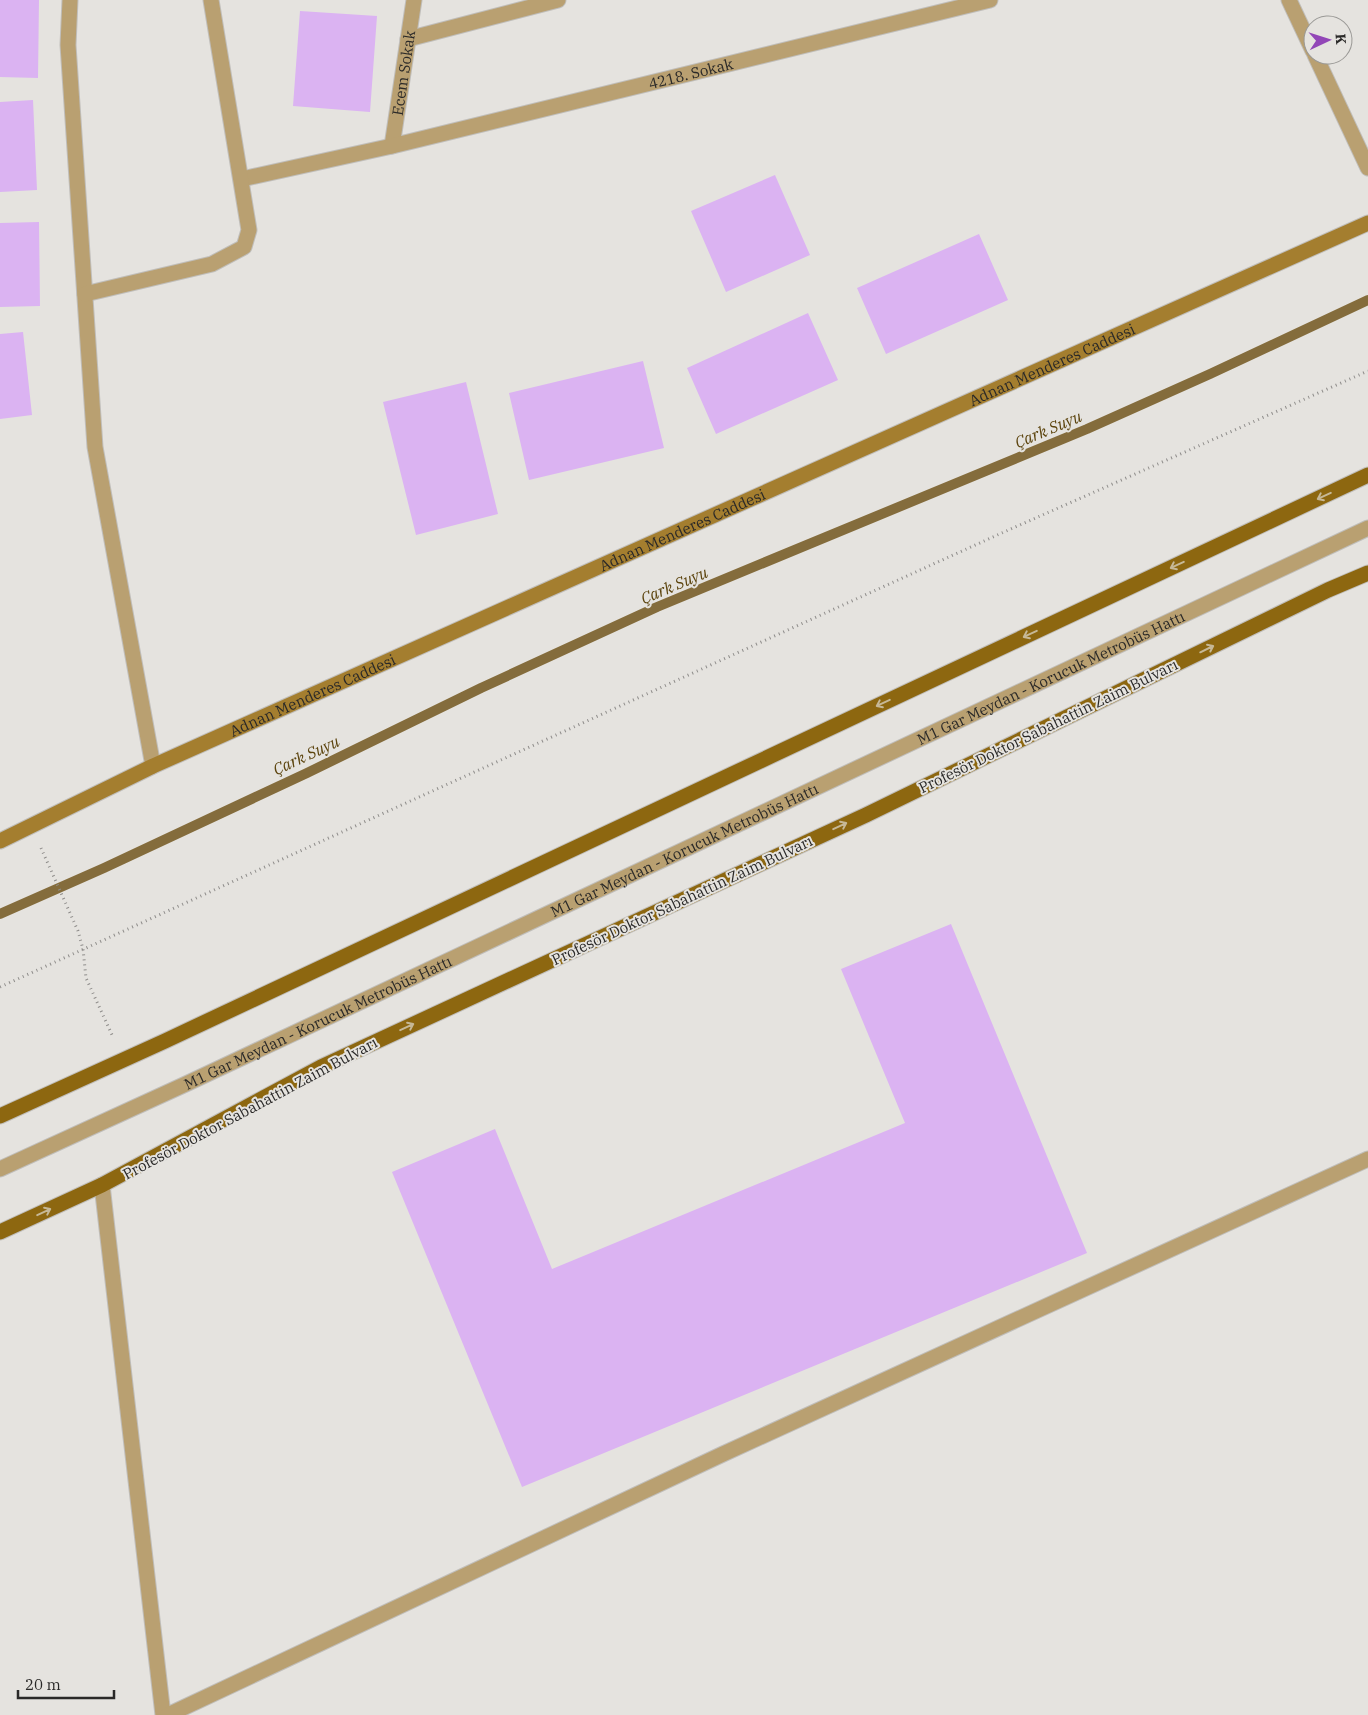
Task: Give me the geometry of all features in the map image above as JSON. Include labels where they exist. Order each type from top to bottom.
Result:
[{"type":"main road","points":[[0,1116],[165,1041],[1368,475]]},
{"type":"main road","name":"Profesör Doktor Sabahattin Zaim Bulvarı","points":[[0,1232],[102,1186],[321,1067],[866,815],[1319,594],[1368,572]]},
{"type":"street","points":[[70,0],[68,45],[95,447],[153,766]]},
{"type":"street","points":[[85,294],[212,264],[244,248],[250,230],[211,0]]},
{"type":"street","name":"Ecem Sokak","points":[[392,146],[414,0]]},
{"type":"street","points":[[408,39],[558,0]]},
{"type":"street","name":"4218. Sokak","points":[[242,179],[392,146],[990,0]]},
{"type":"street","points":[[1289,0],[1303,29]]},
{"type":"street","points":[[1320,65],[1368,168]]},
{"type":"street","name":"Adnan Menderes Caddesi","points":[[0,840],[153,766],[1368,224]]},
{"type":"street","name":"M1 Gar Meydan - Korucuk Metrobüs Hattı","points":[[0,1169],[188,1084],[1368,528]]},
{"type":"street","points":[[168,1715],[714,1459],[1368,1159]]},
{"type":"street","points":[[102,1186],[163,1715]]},
{"type":"path","points":[[0,987],[1004,532],[1368,371]]},
{"type":"path","points":[[30,825],[78,931],[83,949],[86,978],[115,1041]]},
{"type":"building","points":[[0,0],[39,0],[38,78],[0,77]]},
{"type":"building","points":[[300,11],[377,16],[370,112],[293,106]]},
{"type":"building","points":[[33,100],[37,190],[0,192],[0,102]]},
{"type":"building","points":[[775,175],[810,255],[726,292],[691,211]]},
{"type":"building","points":[[39,222],[40,306],[0,307],[0,223]]},
{"type":"building","points":[[979,234],[1008,300],[886,354],[857,288]]},
{"type":"building","points":[[808,313],[838,380],[716,434],[687,368]]},
{"type":"building","points":[[23,332],[32,415],[0,419],[0,334]]},
{"type":"building","points":[[643,361],[664,448],[529,480],[509,393]]},
{"type":"building","points":[[466,382],[498,514],[416,535],[383,402]]},
{"type":"building","points":[[951,924],[1087,1253],[522,1487],[392,1172],[495,1129],[552,1269],[905,1123],[841,969]]},
{"type":"waterway","name":"Çark Suyu","points":[[0,914],[104,868],[307,773],[481,688],[657,607],[1087,429],[1368,300]]}]
